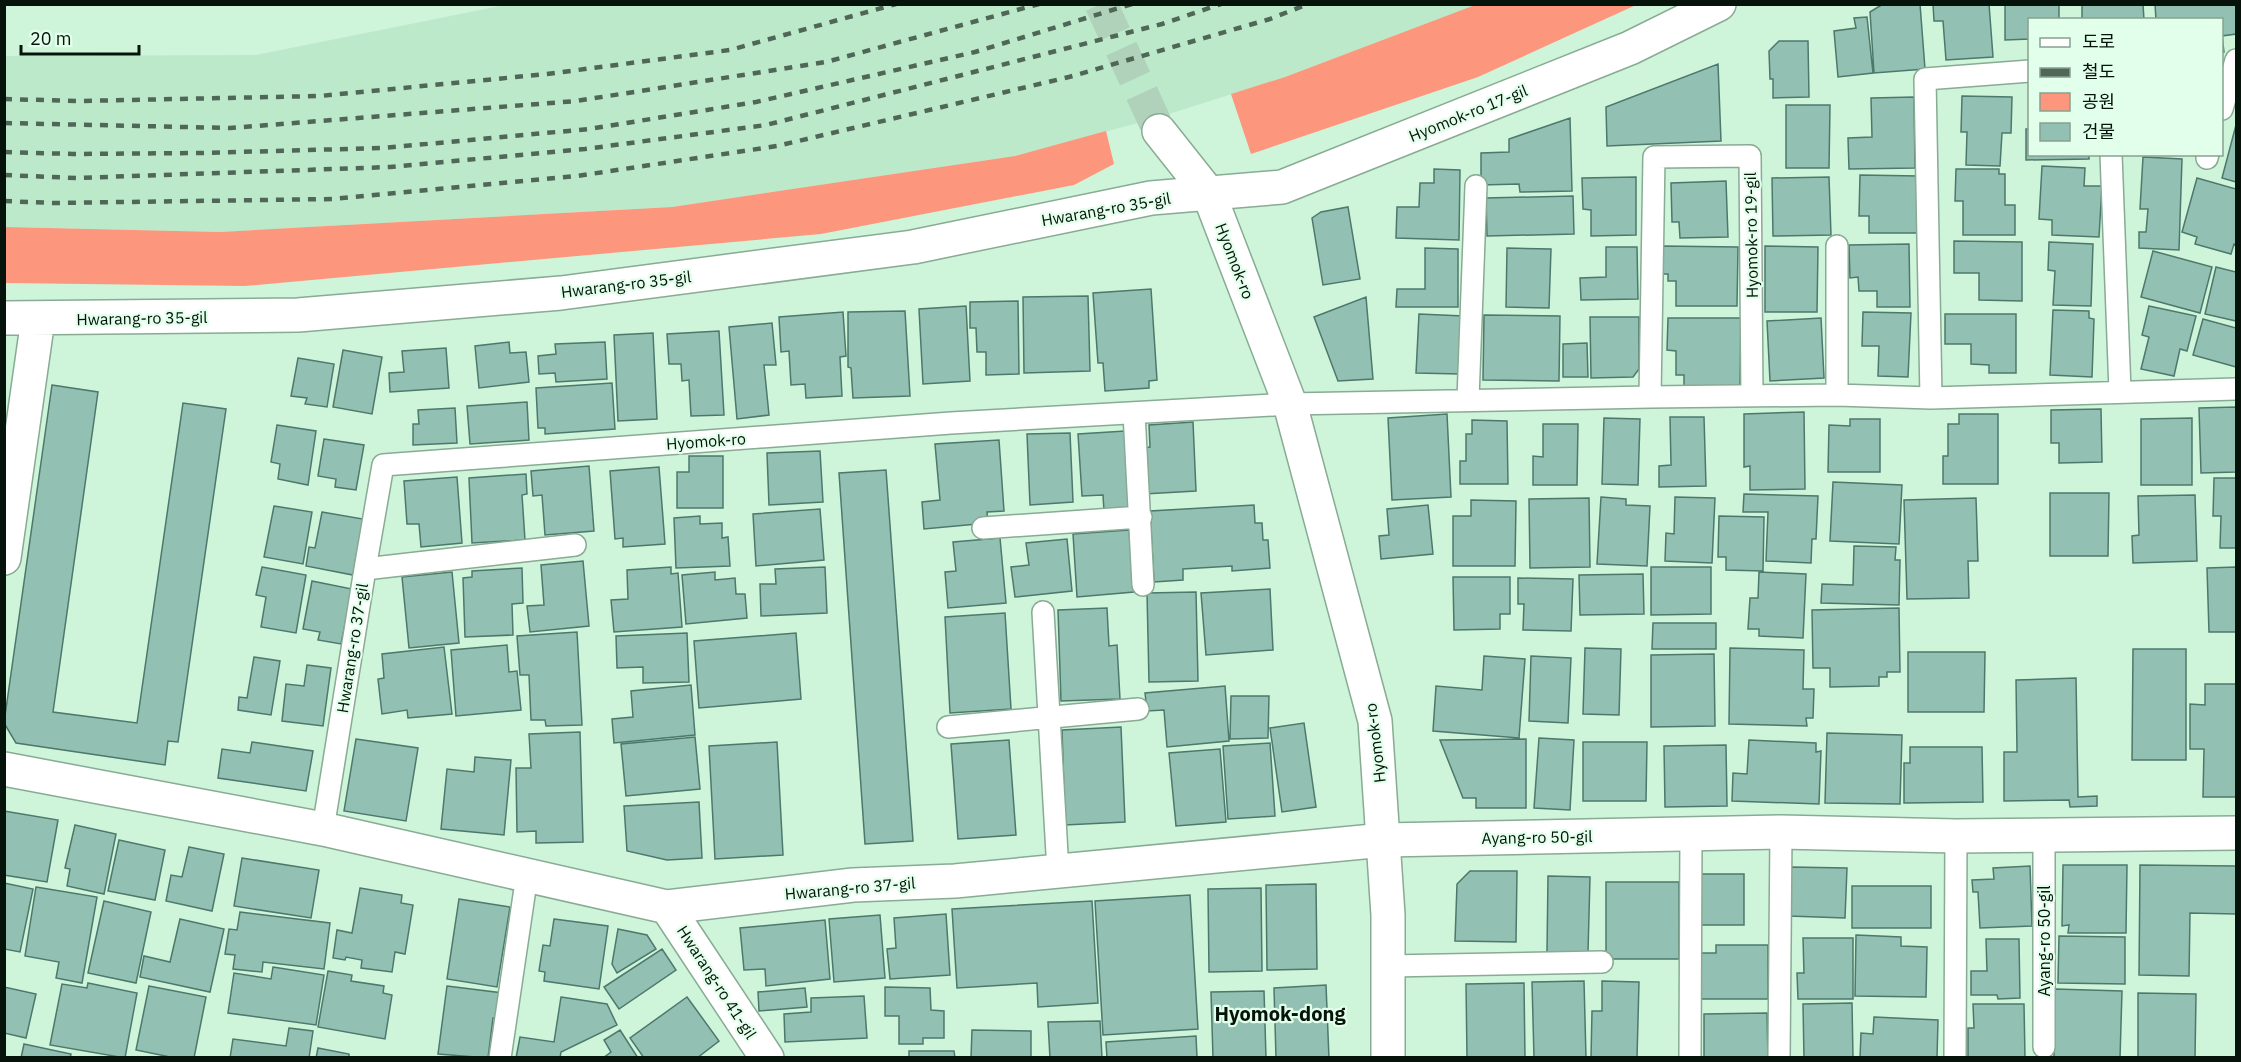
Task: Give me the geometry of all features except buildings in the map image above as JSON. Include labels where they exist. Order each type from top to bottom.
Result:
[{"type":"street","name":"Hyomok-ro 17-gil","points":[[1209,194],[1282,188],[1630,48],[1719,4]]},
{"type":"street","name":"Hyomok-ro","points":[[1160,131],[1209,194],[1290,404],[1375,721],[1384,840],[1388,1058]]},
{"type":"street","name":"Hwarang-ro 35-gil","points":[[4,318],[298,315],[561,293],[913,247],[1151,198],[1209,194]]},
{"type":"street","points":[[4,558],[38,319]]},
{"type":"street","name":"Hwarang-ro 37-gil","points":[[4,769],[323,829],[668,907],[853,885],[955,880],[1384,840]]},
{"type":"street","name":"Ayang-ro 50-gil","points":[[1384,840],[1781,832],[1956,836],[2236,833]]},
{"type":"street","name":"Hwarang-ro 41-gil","points":[[668,907],[766,1058]]},
{"type":"lane","points":[[2223,106],[2236,60]]},
{"type":"lane","points":[[1931,398],[1925,79],[2028,71]]},
{"type":"lane","name":"Hyomok-ro 19-gil","points":[[1650,396],[1654,157],[1750,156],[1752,396]]},
{"type":"lane","points":[[2111,156],[2120,391]]},
{"type":"lane","points":[[1468,399],[1476,186]]},
{"type":"lane","points":[[1837,246],[1837,395]]},
{"type":"lane","points":[[1290,404],[1650,396],[1837,395],[1931,398],[2236,389]]},
{"type":"lane","name":"Hyomok-ro","points":[[364,569],[383,465],[951,423],[1290,404]]},
{"type":"lane","points":[[1134,413],[1143,585]]},
{"type":"lane","points":[[983,528],[1141,517]]},
{"type":"lane","name":"Hwarang-ro 37-gil","points":[[323,829],[364,569],[575,545]]},
{"type":"lane","points":[[1043,612],[1058,870]]},
{"type":"lane","points":[[948,727],[1138,709]]},
{"type":"lane","points":[[1779,1058],[1781,832]]},
{"type":"lane","points":[[1690,1058],[1691,834]]},
{"type":"lane","name":"Ayang-ro 50-gil","points":[[2044,835],[2044,1047]]},
{"type":"lane","points":[[1955,1058],[1956,836]]},
{"type":"lane","points":[[501,1058],[527,875]]},
{"type":"lane","points":[[1388,966],[1602,962]]},
{"type":"shaded area","points":[[510,4],[1475,5],[1285,77],[1153,119],[1015,156],[672,207],[220,232],[5,227],[5,56],[256,55]]},
{"type":"green space","points":[[1475,5],[1636,5],[1478,77],[1251,154],[1231,94],[1285,77]]},
{"type":"green space","points":[[1106,131],[1114,164],[1074,185],[821,234],[245,286],[5,283],[5,227],[220,232],[672,207],[1015,156]]},
{"type":"tunnel","points":[[1101,4],[1159,131]]},
{"type":"railway","points":[[4,99],[80,101],[320,96],[547,74],[730,50],[896,4]]},
{"type":"railway","points":[[4,123],[230,128],[576,101],[826,62],[1039,4]]},
{"type":"railway","points":[[4,152],[201,153],[383,148],[589,129],[756,102],[975,52],[1132,4]]},
{"type":"railway","points":[[4,175],[76,178],[390,167],[585,149],[766,125],[1162,24],[1221,4]]},
{"type":"railway","points":[[4,201],[55,203],[333,199],[577,176],[777,146],[1069,77],[1270,19],[1308,4]]},
{"type":"district","name":"Hyomok-dong","points":[[1280,1013]]}]
